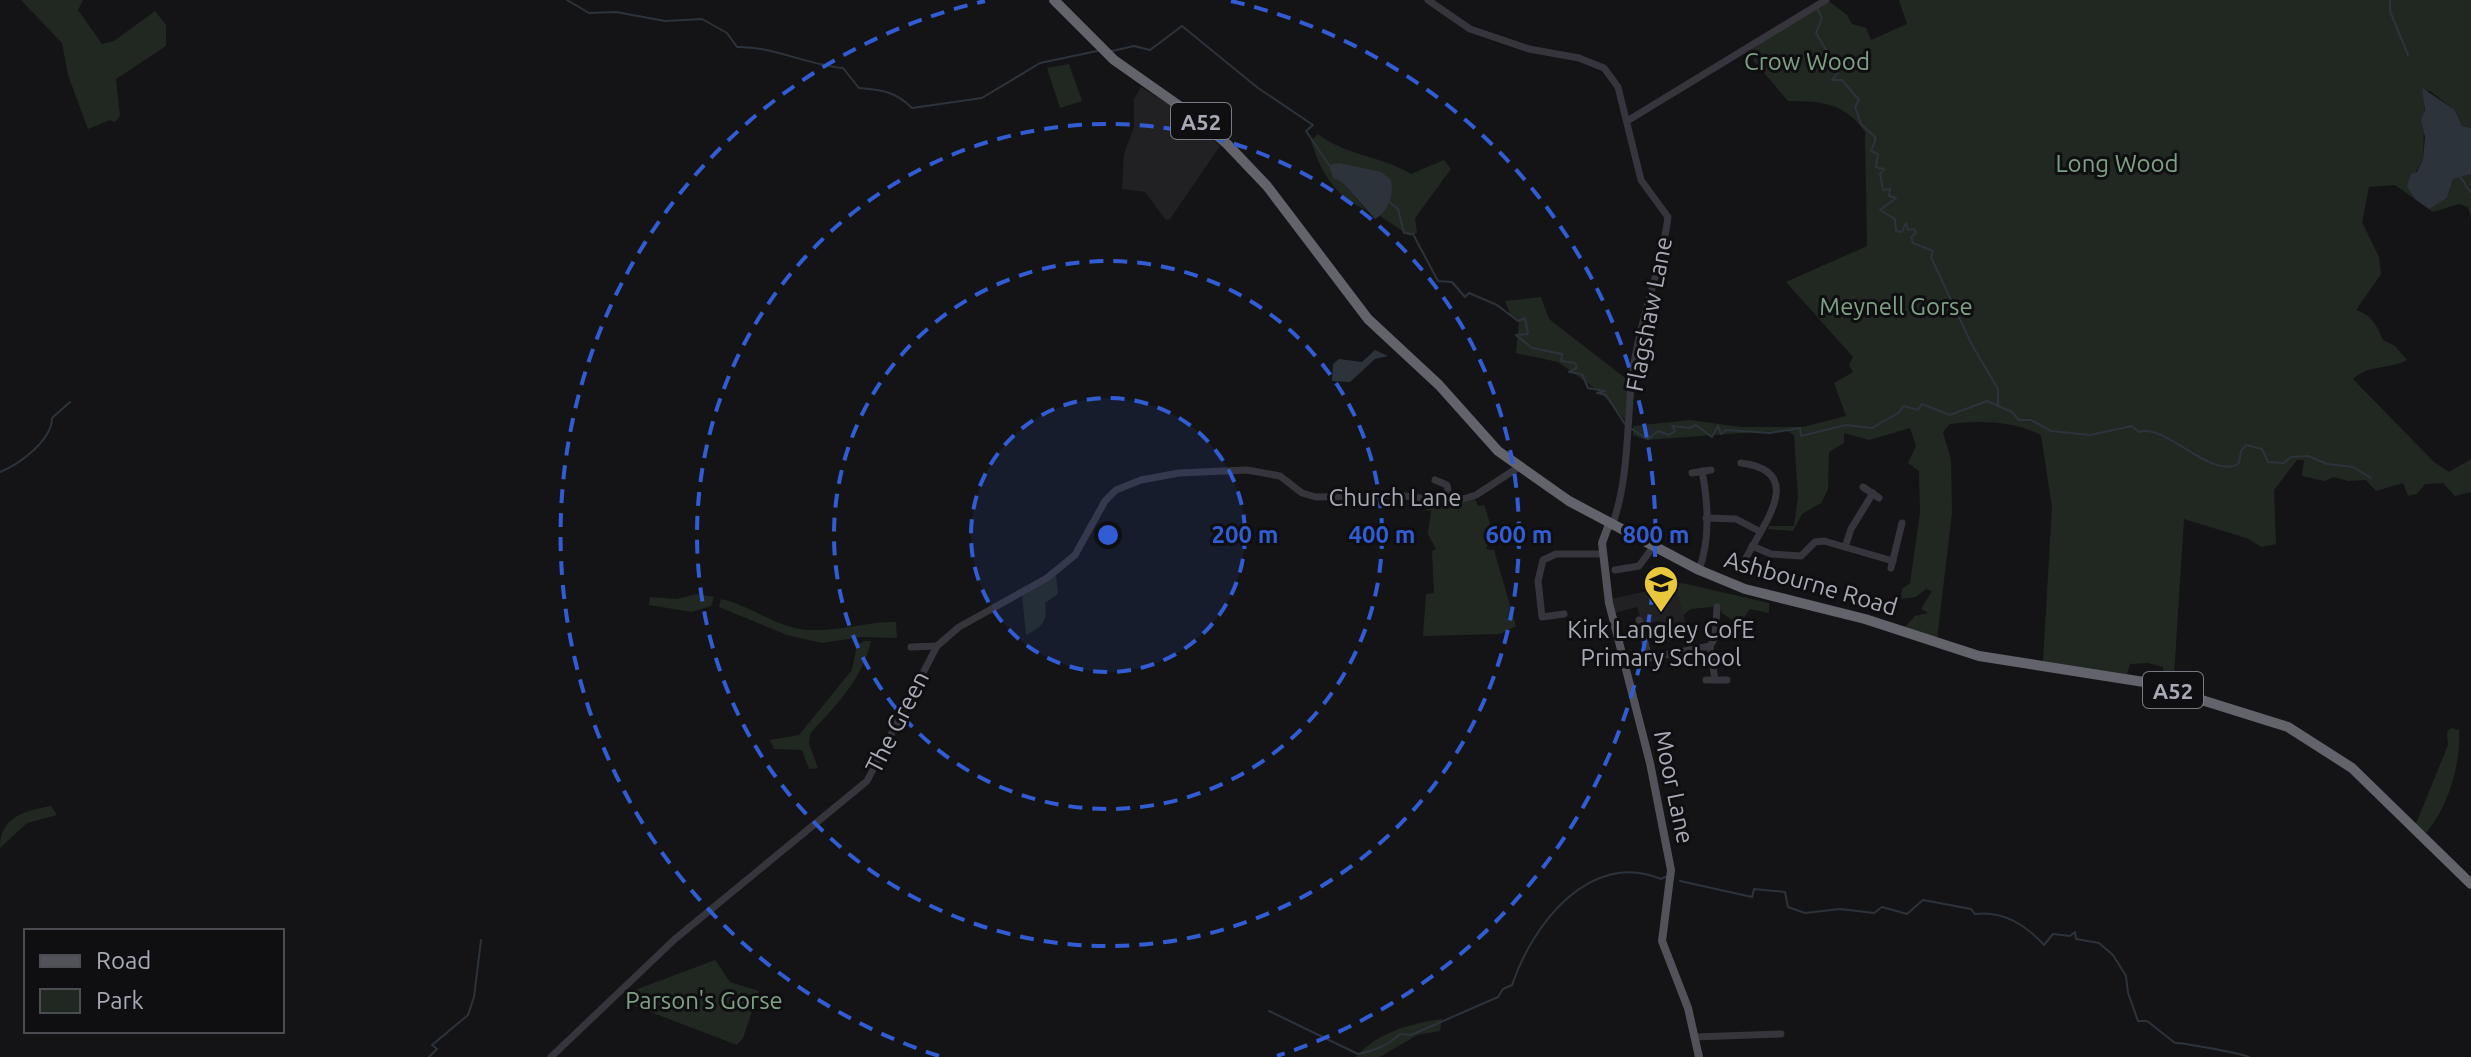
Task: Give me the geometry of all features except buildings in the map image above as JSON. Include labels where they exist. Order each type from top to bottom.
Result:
[{"type":"highway","name":"Ashbourne Road","points":[[1054,0],[1114,60],[1198,119],[1251,168],[1368,319],[1439,385],[1488,442],[1519,467],[1610,525],[1699,570],[1745,589],[1865,619],[1970,654],[2135,680],[2288,727],[2352,768],[2471,884]]},
{"type":"main road","name":"Moor Lane","points":[[1610,525],[1602,554],[1609,603],[1650,763],[1671,870],[1662,941],[1688,1008],[1699,1057]]},
{"type":"street","name":"Flagshaw Lane","points":[[1428,0],[1470,29],[1529,49],[1579,58],[1604,68],[1618,87],[1641,180],[1668,217],[1639,338],[1631,386],[1631,424],[1610,525]]},
{"type":"street","points":[[1627,121],[1819,4]]},
{"type":"street","points":[[1741,463],[1766,467],[1777,488],[1777,502],[1746,558]]},
{"type":"street","name":"Church Lane","points":[[1221,470],[1271,473],[1302,493],[1316,497],[1397,495],[1450,502],[1476,495],[1519,467]]},
{"type":"street","name":"The Green","points":[[551,1057],[675,939],[867,781],[937,646],[959,627],[1047,578],[1075,555],[1105,501],[1116,490],[1141,480],[1221,470]]},
{"type":"street","points":[[1692,473],[1706,470],[1706,518],[1699,570]]},
{"type":"street","points":[[1435,480],[1450,481],[1450,502]]},
{"type":"street","points":[[1845,547],[1851,529],[1876,496],[1863,487]]},
{"type":"street","points":[[1763,509],[1771,514]]},
{"type":"street","points":[[1706,518],[1736,519],[1759,531]]},
{"type":"street","points":[[1752,546],[1771,554],[1795,556],[1804,555],[1819,541],[1845,547],[1892,565],[1901,526],[1911,531]]},
{"type":"street","points":[[1615,570],[1639,566],[1653,547]]},
{"type":"street","points":[[1564,614],[1542,617],[1538,581],[1543,560],[1556,554],[1602,554]]},
{"type":"street","points":[[1715,680],[1710,646],[1715,638],[1717,607]]},
{"type":"street","points":[[1717,618],[1727,619]]},
{"type":"street","points":[[1639,620],[1649,658]]},
{"type":"street","points":[[911,647],[937,646]]},
{"type":"street","points":[[1626,665],[1710,646]]},
{"type":"street","points":[[1706,680],[1727,680]]},
{"type":"street","points":[[1694,1037],[1781,1034]]},
{"type":"shaded area","points":[[1141,87],[1175,108],[1220,146],[1170,219],[1166,220],[1145,192],[1122,189],[1124,154],[1134,127],[1134,99]]},
{"type":"shaded area","points":[[2422,88],[2455,110],[2462,126],[2471,128],[2471,174],[2453,179],[2447,198],[2429,209],[2415,199],[2407,186],[2411,174],[2417,172],[2423,159],[2425,137],[2421,120],[2425,110]]},
{"type":"shaded area","points":[[1339,163],[1381,172],[1391,180],[1389,202],[1380,216],[1375,219],[1342,182],[1333,178],[1329,165]]},
{"type":"shaded area","points":[[1375,350],[1388,356],[1375,359],[1350,382],[1332,381],[1333,364],[1339,359],[1362,362]]},
{"type":"shaded area","name":"Kirk Langley CofE Primary School","points":[[1675,585],[1689,636],[1665,642],[1660,621],[1642,624],[1637,607],[1614,613],[1611,599]]},
{"type":"green space","points":[[21,0],[83,0],[78,10],[102,44],[114,41],[155,11],[166,25],[166,46],[116,79],[120,116],[115,122],[110,120],[88,129],[68,75],[62,43]]},
{"type":"green space","points":[[1899,0],[2471,0],[2471,128],[2462,126],[2456,111],[2430,91],[2425,91],[2423,159],[2415,174],[2433,206],[2447,198],[2453,179],[2471,174],[2471,218],[2468,207],[2459,204],[2433,212],[2395,185],[2369,187],[2362,222],[2379,257],[2381,274],[2356,310],[2370,318],[2383,340],[2395,346],[2407,360],[2366,371],[2353,379],[2434,462],[2449,472],[2471,459],[2471,492],[2455,496],[2443,483],[2425,484],[2417,494],[2408,496],[2403,483],[2376,491],[2366,480],[2348,481],[2334,477],[2324,481],[2302,476],[2304,460],[2297,460],[2274,490],[2276,544],[2261,547],[2249,539],[2184,519],[2174,676],[2182,686],[2179,688],[2165,684],[2163,667],[2148,663],[2130,664],[2127,674],[2043,661],[2052,507],[2041,435],[2031,430],[2008,424],[1973,422],[1950,424],[1943,432],[1951,460],[1952,513],[1937,639],[1905,627],[1915,616],[1928,613],[1921,609],[1932,591],[1926,589],[1916,597],[1901,599],[1902,589],[1910,583],[1920,513],[1919,471],[1908,463],[1916,446],[1910,428],[1869,440],[1844,433],[1844,443],[1829,452],[1828,489],[1821,503],[1802,514],[1793,531],[1768,529],[1769,526],[1794,526],[1798,497],[1794,435],[1787,431],[1757,432],[1646,440],[1633,435],[1633,426],[1690,420],[1741,427],[1803,427],[1846,416],[1834,383],[1853,372],[1849,365],[1853,357],[1786,282],[1867,246],[1865,132],[1841,109],[1812,102],[1788,101],[1754,61],[1752,47],[1830,2],[1847,15],[1852,24],[1866,28],[1871,40],[1907,24]]},
{"type":"green space","points":[[1069,64],[1082,101],[1060,108],[1047,68]]},
{"type":"green space","points":[[1318,134],[1339,147],[1411,174],[1444,160],[1451,169],[1415,218],[1417,233],[1410,236],[1380,216],[1390,203],[1333,178],[1342,182],[1366,210],[1337,190],[1324,173],[1311,141]]},
{"type":"green space","points":[[1541,297],[1549,319],[1629,381],[1628,423],[1601,393],[1558,362],[1516,353],[1519,321],[1510,314],[1505,301]]},
{"type":"green space","points":[[1475,499],[1478,506],[1484,505],[1492,529],[1488,530],[1490,540],[1486,549],[1494,550],[1516,626],[1500,634],[1423,636],[1426,594],[1434,593],[1432,551],[1436,549],[1428,534],[1431,511],[1426,510],[1426,503],[1455,505]]},
{"type":"green space","points":[[1056,575],[1058,594],[1045,603],[1043,623],[1026,635],[1022,595]]},
{"type":"green space","points":[[1682,583],[1769,603],[1769,613],[1750,609],[1739,625],[1722,613],[1720,606],[1691,609],[1683,615],[1675,585]]},
{"type":"green space","points":[[696,594],[714,597],[711,606],[692,612],[649,605],[650,597],[677,599]]},
{"type":"green space","points":[[721,599],[804,630],[896,622],[897,638],[861,637],[822,643],[787,635],[719,607]]},
{"type":"green space","points":[[871,641],[861,668],[839,702],[810,734],[809,744],[818,768],[809,769],[802,750],[774,749],[770,740],[799,735],[852,670],[857,645]]},
{"type":"green space","points":[[2451,728],[2459,730],[2455,771],[2441,811],[2426,833],[2416,824],[2448,745],[2447,732]]},
{"type":"green space","points":[[51,806],[57,815],[27,823],[0,848],[4,829],[15,817]]},
{"type":"green space","name":"Parson's Gorse","points":[[715,960],[730,982],[759,991],[743,1038],[737,1045],[627,1003],[627,993]]},
{"type":"green space","points":[[1442,1019],[1440,1031],[1417,1035],[1380,1057],[1356,1057],[1395,1030]]},
{"type":"waterway","points":[[567,0],[589,13],[616,12],[665,21],[702,19],[727,33],[737,47],[764,49],[843,68],[859,88],[888,92],[912,108],[982,98],[1040,63],[1097,51]]},
{"type":"waterway","points":[[2390,0],[2390,11],[2408,55]]},
{"type":"waterway","points":[[1817,8],[1822,18],[1816,33],[1831,58],[1829,64],[1840,70],[1832,80],[1842,80],[1859,100],[1855,107],[1861,124],[1876,138],[1871,151],[1878,154],[1876,167],[1884,169],[1880,174],[1883,190],[1890,189],[1889,196],[1896,198],[1880,210],[1895,219],[1896,231],[1902,232],[1906,223],[1908,230],[1914,229],[1916,233],[1911,237],[1913,243],[1933,251],[1931,257],[1972,345],[1998,389],[1998,405]]},
{"type":"waterway","points":[[1112,51],[1134,46],[1150,50],[1182,26],[1258,88],[1313,125],[1306,131],[1329,165]]},
{"type":"waterway","points":[[2459,175],[2471,193]]},
{"type":"waterway","points":[[1389,202],[1398,209],[1404,233],[1413,234],[1438,281],[1452,282],[1465,297],[1469,293],[1497,305],[1518,321],[1525,318],[1528,334],[1516,335],[1532,348],[1562,354],[1561,361],[1575,363],[1577,368],[1569,372],[1582,374],[1588,388],[1605,391],[1597,393],[1606,395],[1625,424]]},
{"type":"waterway","points":[[1630,428],[1648,439],[1658,431],[1669,435],[1675,431],[1672,426],[1690,428],[1696,425],[1712,437],[1718,426],[1721,434],[1726,430],[1770,433],[1800,428],[1801,436],[1846,425],[1872,428],[1904,406],[1918,410],[1922,404],[1950,415],[1987,401],[2012,412],[2019,420],[2031,420],[2051,431],[2090,435],[2132,426],[2139,432],[2150,431],[2216,465],[2228,467],[2239,463],[2241,451],[2246,445],[2262,449],[2268,462],[2284,463],[2291,457],[2308,456],[2327,464],[2353,467],[2371,478]]},
{"type":"waterway","points":[[0,472],[34,450],[47,435],[52,418],[70,402]]},
{"type":"waterway","points":[[1269,1011],[1358,1054],[1376,1049],[1400,1034],[1411,1035],[1498,997],[1503,989],[1512,985],[1521,962],[1549,917],[1567,898],[1588,884],[1611,874],[1635,872],[1661,879],[1665,877]]},
{"type":"waterway","points":[[1680,881],[1752,897],[1754,889],[1785,892],[1788,907],[1805,913],[1840,909],[1874,913],[1882,907],[1907,914],[1923,900],[1971,909],[1975,914],[2005,917],[2022,926],[2044,945],[2053,934],[2070,936],[2075,932],[2076,939],[2099,943],[2113,955],[2126,976],[2128,993],[2138,1021],[2147,1021],[2175,1043],[2249,1057]]},
{"type":"waterway","points":[[429,1057],[437,1049],[432,1045],[468,1015],[474,997],[481,940]]},
{"type":"place","name":"Kirk Langley CofE Primary School","points":[[1661,614]]},
{"type":"park label","name":"Crow Wood","points":[[1807,61]]},
{"type":"park label","name":"Long Wood","points":[[2117,163]]},
{"type":"park label","name":"Meynell Gorse","points":[[1896,306]]}]
